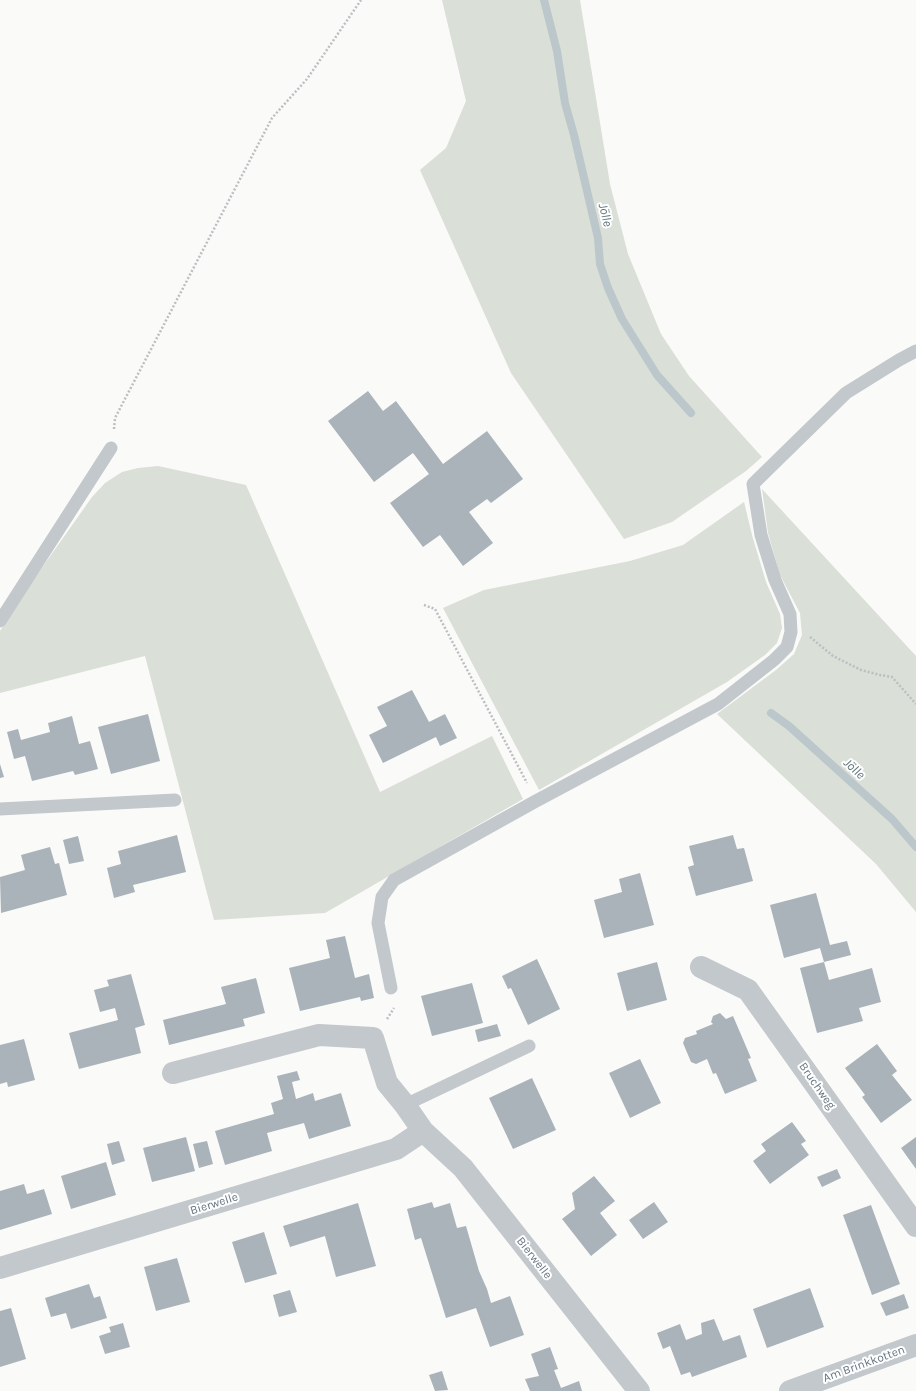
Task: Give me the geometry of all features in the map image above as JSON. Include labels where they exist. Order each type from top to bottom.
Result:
[{"type":"street","name":"Bruchweg","points":[[701,967],[748,990],[916,1226]]},
{"type":"street","points":[[173,1072],[319,1035],[373,1038]]},
{"type":"street","name":"Bierwelle","points":[[373,1038],[387,1083],[405,1104],[423,1131],[463,1168],[639,1391]]},
{"type":"street","name":"Bierwelle","points":[[0,1268],[396,1149],[423,1131]]},
{"type":"street","name":"Am Brinkkotten","points":[[790,1391],[916,1345]]},
{"type":"lane","points":[[391,988],[378,923],[382,897],[394,880],[536,801],[718,704],[774,660],[787,647],[791,632],[790,614],[775,580],[761,535],[753,484],[846,393],[916,351]]},
{"type":"lane","points":[[0,621],[111,448]]},
{"type":"lane","points":[[0,809],[175,800]]},
{"type":"lane","points":[[405,1104],[529,1046]]},
{"type":"path","points":[[111,448],[115,418],[272,118],[307,79],[361,0]]},
{"type":"path","points":[[424,605],[435,608],[536,801]]},
{"type":"path","points":[[791,632],[806,634],[833,656],[861,670],[892,677],[916,704]]},
{"type":"path","points":[[373,1038],[394,1009],[391,988]]},
{"type":"shaded area","points":[[442,0],[580,0],[610,184],[628,254],[661,334],[689,376],[762,457],[746,471],[672,522],[624,539],[511,373],[420,170],[446,148],[466,101]]},
{"type":"shaded area","points":[[158,466],[246,485],[380,792],[492,736],[523,799],[325,913],[214,920],[145,656],[0,693],[0,631],[17,603],[92,497],[105,483],[122,472],[138,468]]},
{"type":"shaded area","points":[[762,489],[916,656],[916,912],[876,864],[717,714],[776,670],[794,654],[802,635],[800,613],[780,575],[768,533]]},
{"type":"shaded area","points":[[744,502],[766,582],[780,614],[782,628],[777,643],[765,655],[727,682],[539,790],[443,608],[484,590],[630,561],[683,545]]},
{"type":"building","points":[[368,391],[383,411],[396,401],[443,464],[487,431],[523,479],[491,503],[487,499],[469,512],[493,543],[463,566],[440,535],[423,547],[390,503],[429,474],[413,453],[374,482],[328,421]]},
{"type":"building","points":[[412,690],[429,722],[445,714],[457,738],[440,746],[436,737],[383,763],[369,735],[387,726],[377,707]]},
{"type":"building","points":[[148,714],[160,761],[111,774],[98,727]]},
{"type":"building","points":[[72,716],[79,744],[90,741],[98,769],[75,775],[73,771],[32,781],[25,756],[14,759],[7,732],[18,729],[21,740],[50,732],[48,723]]},
{"type":"building","points":[[0,764],[4,777],[0,778]]},
{"type":"building","points":[[177,835],[186,872],[133,885],[135,892],[114,898],[107,868],[121,864],[118,851]]},
{"type":"building","points":[[733,835],[737,849],[744,848],[753,881],[696,896],[688,867],[694,865],[689,846]]},
{"type":"building","points":[[78,836],[84,861],[69,864],[63,840]]},
{"type":"building","points":[[50,847],[55,864],[59,863],[67,895],[1,913],[0,877],[25,870],[21,855]]},
{"type":"building","points":[[640,873],[654,925],[604,938],[594,900],[622,892],[619,879]]},
{"type":"building","points":[[816,893],[830,945],[847,941],[851,955],[824,962],[820,948],[784,958],[770,905]]},
{"type":"building","points":[[345,936],[355,978],[369,974],[374,998],[361,1001],[360,997],[300,1011],[289,968],[330,958],[326,940]]},
{"type":"building","points":[[537,959],[560,1009],[528,1025],[511,988],[508,989],[502,976]]},
{"type":"building","points":[[657,962],[667,1000],[627,1011],[617,973]]},
{"type":"building","points":[[824,962],[829,980],[872,968],[881,1002],[859,1008],[863,1021],[817,1033],[800,968]]},
{"type":"building","points":[[131,974],[145,1025],[135,1028],[141,1053],[79,1069],[69,1033],[118,1020],[115,1008],[100,1012],[94,990],[109,986],[107,980]]},
{"type":"building","points":[[256,978],[265,1013],[243,1019],[245,1026],[169,1045],[163,1020],[226,1004],[221,987]]},
{"type":"building","points":[[472,983],[483,1023],[432,1036],[421,996]]},
{"type":"building","points":[[720,1013],[726,1019],[733,1016],[751,1058],[748,1059],[757,1081],[725,1094],[716,1073],[713,1074],[707,1059],[696,1064],[691,1062],[683,1043],[685,1038],[697,1034],[696,1031],[713,1024],[711,1022],[713,1016]]},
{"type":"building","points":[[497,1024],[501,1036],[478,1042],[475,1030]]},
{"type":"building","points":[[24,1039],[35,1080],[8,1087],[7,1082],[0,1084],[0,1045]]},
{"type":"building","points":[[877,1044],[897,1071],[892,1075],[912,1100],[881,1123],[862,1097],[865,1095],[845,1068]]},
{"type":"building","points":[[640,1059],[661,1103],[630,1118],[609,1073]]},
{"type":"building","points":[[297,1071],[300,1080],[292,1082],[296,1099],[313,1093],[315,1101],[341,1093],[351,1126],[309,1139],[304,1123],[267,1133],[272,1151],[225,1165],[215,1131],[274,1114],[271,1103],[283,1099],[277,1076]]},
{"type":"building","points":[[532,1078],[556,1130],[513,1149],[489,1098]]},
{"type":"building","points":[[792,1122],[806,1141],[801,1144],[809,1155],[770,1184],[753,1161],[766,1151],[761,1144]]},
{"type":"building","points":[[186,1137],[195,1171],[152,1182],[143,1148]]},
{"type":"building","points":[[916,1137],[916,1169],[901,1148]]},
{"type":"building","points":[[119,1141],[125,1161],[112,1165],[107,1144]]},
{"type":"building","points":[[207,1141],[213,1164],[199,1168],[193,1144]]},
{"type":"building","points":[[106,1162],[116,1195],[71,1209],[61,1176]]},
{"type":"building","points":[[837,1169],[841,1178],[822,1187],[817,1177]]},
{"type":"building","points":[[594,1176],[615,1201],[600,1213],[617,1235],[591,1256],[562,1219],[575,1209],[572,1193]]},
{"type":"building","points":[[24,1184],[27,1194],[44,1189],[52,1214],[0,1230],[0,1191]]},
{"type":"building","points":[[432,1202],[434,1208],[450,1203],[457,1228],[466,1226],[479,1271],[491,1303],[510,1296],[524,1335],[490,1347],[476,1308],[446,1318],[421,1238],[415,1240],[407,1209]]},
{"type":"building","points":[[654,1202],[668,1222],[643,1239],[629,1220]]},
{"type":"building","points":[[358,1203],[376,1266],[336,1277],[325,1236],[290,1247],[283,1226]]},
{"type":"building","points":[[871,1205],[900,1284],[872,1295],[843,1215]]},
{"type":"building","points":[[264,1232],[277,1274],[245,1283],[232,1242]]},
{"type":"building","points":[[177,1258],[190,1302],[156,1311],[144,1267]]},
{"type":"building","points":[[89,1284],[94,1298],[100,1296],[107,1318],[71,1329],[66,1313],[51,1317],[45,1298]]},
{"type":"building","points":[[810,1288],[824,1327],[767,1348],[753,1309]]},
{"type":"building","points":[[290,1290],[297,1312],[279,1317],[273,1295]]},
{"type":"building","points":[[904,1294],[909,1308],[886,1316],[880,1303]]},
{"type":"building","points":[[11,1308],[26,1359],[0,1367],[0,1311]]},
{"type":"building","points":[[714,1319],[723,1341],[740,1335],[747,1357],[692,1377],[690,1372],[681,1375],[670,1346],[663,1349],[657,1333],[680,1324],[686,1340],[702,1334],[701,1323]]},
{"type":"building","points":[[123,1323],[130,1347],[105,1354],[99,1336],[111,1332],[109,1327]]},
{"type":"building","points":[[550,1347],[558,1369],[554,1370],[561,1388],[579,1381],[582,1391],[530,1391],[525,1379],[539,1376],[531,1354]]},
{"type":"building","points":[[442,1371],[448,1390],[435,1391],[429,1375]]},
{"type":"waterway","name":"Jölle","points":[[544,0],[557,51],[565,103],[598,238],[600,264],[608,288],[622,319],[657,375],[691,413]]},
{"type":"waterway","name":"Jölle","points":[[771,713],[789,726],[892,819],[916,847]]}]
